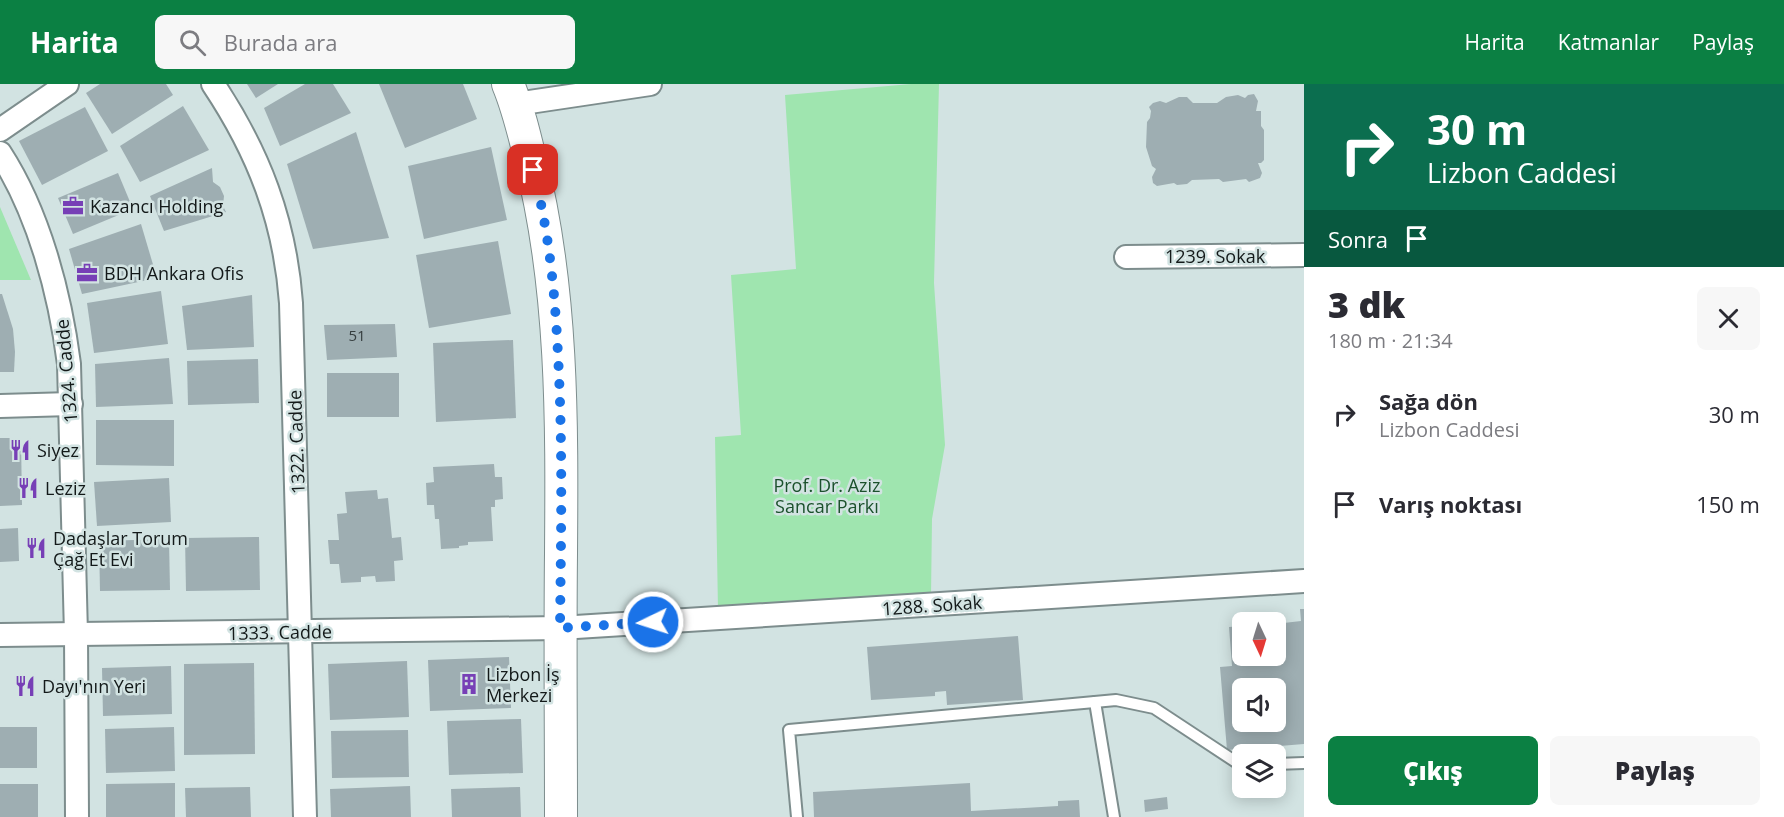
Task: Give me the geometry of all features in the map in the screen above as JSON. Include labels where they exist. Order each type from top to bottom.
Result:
[{"type":"main road","points":[[512,94],[539,192],[555,294],[562,426],[561,817]]},
{"type":"street","points":[[0,130],[68,84]]},
{"type":"street","name":"1322. Cadde","points":[[213,84],[254,155],[267,187],[285,247],[291,303],[305,817]]},
{"type":"street","points":[[512,94],[650,84]]},
{"type":"street","name":"1324. Cadde","points":[[0,153],[23,195],[52,276],[65,334],[71,404],[77,817]]},
{"type":"street","name":"1239. Sokak","points":[[1126,257],[1304,255]]},
{"type":"street","points":[[0,406],[71,404]]},
{"type":"street","name":"1288. Sokak","points":[[560,628],[1304,582]]},
{"type":"street","name":"1333. Cadde","points":[[0,635],[560,628]]},
{"type":"lane","points":[[797,817],[789,730],[1116,700],[1154,708],[1232,759]]},
{"type":"lane","points":[[1095,702],[1114,817]]},
{"type":"lane","points":[[1286,764],[1304,763]]},
{"type":"green space","name":"Prof. Dr. Aziz Sancar Parkı","points":[[911,84],[939,84],[934,283],[945,445],[932,519],[931,596],[718,610],[715,437],[741,435],[731,275],[796,269],[785,95]]},
{"type":"green space","points":[[0,207],[31,280],[0,280]]},
{"type":"building","points":[[100,84],[166,84],[173,95],[112,134],[86,93]]},
{"type":"building","points":[[247,84],[278,84],[256,98]]},
{"type":"building","points":[[305,84],[333,84],[351,113],[280,146],[264,108]]},
{"type":"building","points":[[379,84],[463,84],[477,119],[405,148]]},
{"type":"building","points":[[1254,94],[1258,101],[1256,111],[1261,111],[1261,126],[1264,130],[1264,160],[1258,163],[1262,173],[1260,178],[1249,182],[1246,179],[1223,182],[1219,179],[1192,180],[1187,184],[1177,185],[1174,183],[1157,186],[1153,183],[1152,177],[1156,169],[1152,166],[1146,147],[1147,122],[1151,111],[1149,107],[1153,103],[1160,101],[1166,103],[1179,97],[1187,97],[1193,103],[1217,103],[1226,97],[1238,95],[1245,98]]},
{"type":"building","points":[[183,106],[209,150],[140,182],[120,146]]},
{"type":"building","points":[[85,107],[108,151],[42,185],[19,141]]},
{"type":"building","points":[[356,132],[389,238],[313,249],[287,164]]},
{"type":"building","points":[[491,147],[507,220],[424,239],[408,166]]},
{"type":"building","points":[[212,168],[213,182],[220,187],[224,196],[223,206],[226,212],[164,231],[150,196]]},
{"type":"building","points":[[118,173],[133,209],[73,234],[58,198]]},
{"type":"building","points":[[141,224],[157,278],[82,294],[69,249]]},
{"type":"building","points":[[498,241],[511,314],[429,328],[416,255]]},
{"type":"building","points":[[161,291],[168,344],[94,353],[87,303]]},
{"type":"building","points":[[0,294],[2,294],[13,329],[14,372],[0,372]]},
{"type":"building","points":[[252,295],[254,347],[187,350],[182,306]]},
{"type":"building","points":[[395,324],[397,357],[327,360],[324,325]]},
{"type":"building","points":[[513,340],[516,418],[436,422],[433,343]]},
{"type":"building","points":[[169,358],[173,404],[96,407],[95,364]]},
{"type":"building","points":[[258,359],[259,403],[188,405],[187,361]]},
{"type":"building","points":[[327,373],[399,373],[399,417],[327,417]]},
{"type":"building","points":[[96,420],[174,420],[174,466],[96,465]]},
{"type":"building","points":[[0,438],[21,438],[22,505],[0,506]]},
{"type":"building","points":[[494,464],[495,477],[502,477],[503,499],[495,500],[495,507],[491,507],[493,541],[468,542],[468,545],[459,546],[459,548],[441,549],[439,519],[435,519],[434,505],[427,505],[426,483],[434,482],[433,467]]},
{"type":"building","points":[[169,478],[171,522],[97,526],[94,482]]},
{"type":"building","points":[[377,490],[378,499],[388,498],[392,538],[401,537],[403,560],[394,561],[395,581],[376,582],[375,576],[361,577],[361,582],[341,583],[339,564],[330,564],[328,540],[339,540],[337,514],[347,513],[345,492]]},
{"type":"building","points":[[18,528],[19,561],[0,562],[0,529]]},
{"type":"building","points":[[259,537],[260,590],[186,591],[185,538]]},
{"type":"building","points":[[169,539],[170,590],[100,591],[99,541]]},
{"type":"building","points":[[1300,609],[1304,609],[1304,744],[1232,744],[1232,750],[1227,750],[1220,667],[1286,666],[1286,623],[1301,621]]},
{"type":"building","points":[[1229,627],[1232,627],[1232,666]]},
{"type":"building","points":[[1018,636],[1023,700],[947,705],[946,691],[935,692],[935,696],[871,700],[867,647]]},
{"type":"building","name":"Lizbon İş Merkezi","points":[[509,657],[511,708],[430,711],[428,660]]},
{"type":"building","points":[[407,661],[409,717],[330,720],[328,664]]},
{"type":"building","points":[[254,663],[255,754],[184,755],[184,664]]},
{"type":"building","points":[[171,666],[172,714],[103,716],[102,668]]},
{"type":"building","points":[[521,719],[523,773],[449,775],[447,721]]},
{"type":"building","points":[[0,727],[37,727],[37,768],[0,768]]},
{"type":"building","points":[[174,727],[175,771],[106,773],[105,729]]},
{"type":"building","points":[[408,730],[409,777],[332,778],[331,731]]},
{"type":"building","points":[[175,783],[175,817],[106,817],[106,784]]},
{"type":"building","points":[[970,783],[971,811],[1058,806],[1058,801],[1079,800],[1080,817],[814,817],[813,792]]},
{"type":"building","points":[[0,784],[38,784],[38,817],[0,817]]},
{"type":"building","points":[[410,786],[411,817],[331,817],[330,789]]},
{"type":"building","points":[[250,787],[251,817],[186,817],[185,788]]},
{"type":"building","points":[[520,787],[521,817],[452,817],[451,789]]},
{"type":"building","points":[[1167,797],[1168,809],[1145,812],[1144,800]]},
{"type":"place","name":"Kazancı Holding","points":[[73,206]]},
{"type":"place","name":"BDH Ankara Ofis","points":[[87,273]]},
{"type":"place","name":"Siyez","points":[[20,450]]},
{"type":"place","name":"Leziz","points":[[28,488]]},
{"type":"place","name":"Dadaşlar Torum Çağ Et Evi","points":[[36,548]]},
{"type":"place","name":"Lizbon İş Merkezi","points":[[469,684]]},
{"type":"place","name":"Dayı'nın Yeri","points":[[25,686]]},
{"type":"route","points":[[533,170],[539,192],[555,294],[562,426],[560,628],[653,622]]}]
